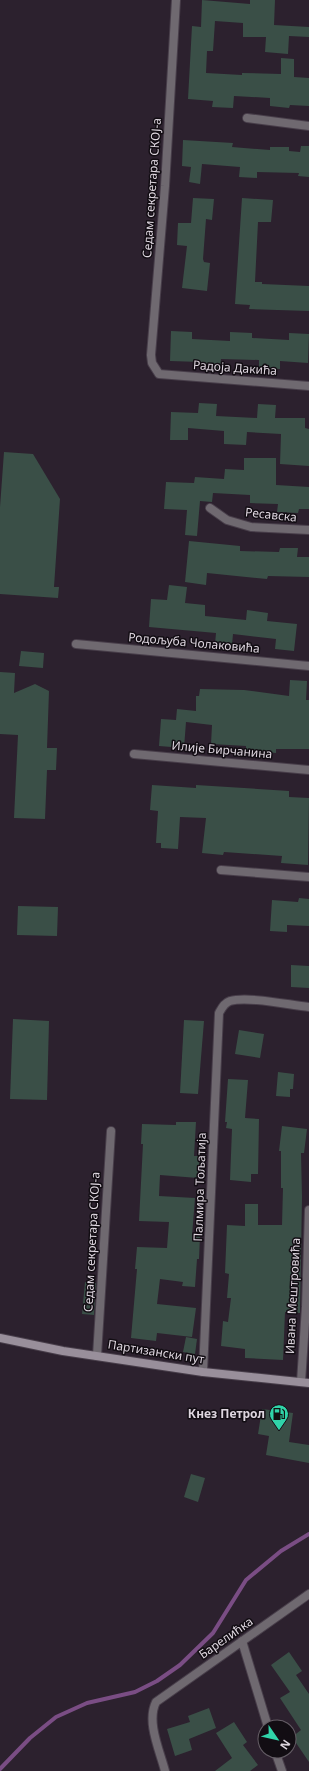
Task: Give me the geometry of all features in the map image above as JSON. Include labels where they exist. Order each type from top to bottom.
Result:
[{"type":"main road","name":"Партизански пут","points":[[0,1338],[63,1351],[203,1372],[305,1383]]},
{"type":"street","name":"Седам секретара СКОЈ-а","points":[[159,374],[152,363],[151,355],[165,186],[176,0]]},
{"type":"street","points":[[247,118],[309,126]]},
{"type":"street","name":"Радоја Дакића","points":[[159,374],[309,386]]},
{"type":"street","name":"Ресавска","points":[[210,508],[227,520],[252,527],[309,530]]},
{"type":"street","name":"Родољуба Чолаковића","points":[[76,644],[309,666]]},
{"type":"street","name":"Илије Бирчанина","points":[[134,754],[309,770]]},
{"type":"street","points":[[221,870],[309,877]]},
{"type":"street","name":"Палмира Тољатија","points":[[203,1372],[219,1013],[224,1005],[230,1001],[250,1000],[309,1007]]},
{"type":"street","name":"Седам секретара СКОЈ-а","points":[[97,1356],[111,1131]]},
{"type":"street","name":"Ивана Мештровића","points":[[305,1383],[309,1210]]},
{"type":"street","name":"Барелићка","points":[[165,1771],[153,1726],[154,1707],[156,1702],[309,1594]]},
{"type":"street","points":[[242,1641],[266,1719]]},
{"type":"street","points":[[278,1759],[282,1771]]},
{"type":"building","points":[[202,0],[250,4],[250,0],[275,0],[274,25],[309,27],[309,37],[289,36],[288,54],[265,52],[266,37],[243,37],[243,23],[215,21],[213,51],[207,51],[206,73],[242,75],[242,73],[281,74],[281,58],[294,59],[294,77],[309,78],[309,106],[290,105],[289,108],[270,106],[270,98],[234,96],[233,108],[212,107],[213,101],[188,99],[192,26],[201,27]]},
{"type":"building","points":[[183,140],[233,143],[232,147],[270,150],[270,147],[289,147],[289,151],[300,152],[301,146],[309,146],[309,177],[298,176],[299,173],[257,172],[257,178],[239,177],[240,167],[202,164],[200,184],[189,182],[191,167],[182,166]]},
{"type":"building","points":[[193,198],[214,199],[212,220],[206,219],[203,259],[204,262],[210,263],[207,291],[182,288],[187,246],[177,245],[178,223],[191,223]]},
{"type":"building","points":[[242,198],[273,200],[271,222],[258,222],[255,282],[262,282],[262,284],[309,286],[309,311],[249,309],[250,305],[235,304]]},
{"type":"building","points":[[171,331],[192,332],[192,339],[230,341],[230,332],[252,333],[252,338],[289,340],[289,333],[309,334],[308,363],[280,361],[280,369],[259,368],[259,360],[221,359],[220,370],[201,369],[201,362],[170,361]]},
{"type":"building","points":[[199,403],[217,404],[216,416],[257,418],[258,404],[276,405],[275,418],[305,418],[305,428],[309,429],[309,466],[280,464],[281,434],[247,432],[246,445],[224,444],[224,431],[188,428],[188,440],[170,440],[171,412],[198,413]]},
{"type":"building","points":[[4,452],[33,454],[60,499],[54,587],[59,587],[58,598],[0,594],[0,507]]},
{"type":"building","points":[[244,458],[276,458],[276,485],[309,487],[309,509],[299,509],[298,513],[277,512],[278,504],[250,503],[250,495],[213,493],[212,502],[200,501],[197,536],[185,535],[187,510],[164,509],[166,482],[194,483],[195,477],[224,479],[225,469],[244,470]]},
{"type":"building","points":[[189,541],[240,546],[240,551],[279,552],[280,548],[298,548],[297,557],[309,557],[309,577],[268,576],[267,579],[207,573],[206,585],[185,582]]},
{"type":"building","points":[[169,585],[187,587],[185,603],[205,605],[205,616],[246,620],[247,610],[268,613],[267,621],[297,624],[294,651],[275,649],[276,639],[233,634],[232,645],[215,644],[216,633],[149,627],[151,599],[167,600]]},
{"type":"building","points":[[21,651],[44,653],[43,668],[19,666]]},
{"type":"building","points":[[0,672],[15,673],[14,693],[35,684],[49,691],[47,748],[57,748],[56,770],[47,770],[45,819],[14,818],[18,735],[0,734]]},
{"type":"building","points":[[290,680],[307,681],[306,700],[309,700],[309,749],[276,749],[276,753],[246,750],[246,746],[211,744],[212,725],[186,722],[184,748],[159,746],[161,719],[176,720],[177,709],[196,711],[196,696],[199,696],[200,689],[244,690],[289,696]]},
{"type":"building","points":[[152,785],[196,788],[196,785],[289,791],[289,797],[309,798],[308,865],[281,863],[282,856],[224,852],[223,855],[202,853],[206,818],[180,817],[178,849],[161,848],[161,843],[156,843],[158,811],[150,810]]},
{"type":"building","points":[[299,898],[309,899],[309,926],[287,925],[287,932],[270,931],[272,900],[298,902]]},
{"type":"building","points":[[18,906],[58,907],[57,936],[17,935]]},
{"type":"building","points":[[291,965],[309,966],[309,988],[291,987]]},
{"type":"building","points":[[13,1019],[49,1021],[47,1100],[10,1099]]},
{"type":"building","points":[[184,1020],[204,1021],[198,1094],[180,1093]]},
{"type":"building","points":[[239,1030],[264,1034],[260,1058],[235,1054]]},
{"type":"building","points":[[278,1072],[294,1074],[293,1089],[290,1089],[290,1097],[276,1096]]},
{"type":"building","points":[[228,1079],[248,1080],[245,1118],[259,1119],[258,1174],[251,1174],[251,1182],[230,1180],[232,1129],[226,1128],[227,1122],[225,1122]]},
{"type":"building","points":[[176,1122],[196,1122],[194,1156],[200,1156],[198,1178],[160,1175],[159,1196],[195,1198],[192,1236],[200,1236],[199,1259],[197,1259],[195,1287],[182,1286],[183,1282],[160,1279],[157,1304],[196,1308],[192,1337],[157,1333],[156,1341],[131,1338],[137,1269],[135,1269],[137,1247],[167,1248],[169,1222],[139,1221],[143,1144],[141,1144],[142,1124],[176,1125]]},
{"type":"building","points":[[282,1126],[307,1129],[304,1153],[301,1153],[302,1197],[300,1313],[285,1312],[283,1360],[245,1358],[245,1349],[221,1346],[223,1321],[228,1322],[231,1298],[227,1298],[229,1274],[225,1273],[227,1225],[245,1226],[245,1204],[258,1204],[258,1225],[282,1225],[283,1188],[281,1188],[281,1151],[279,1151]]},
{"type":"building","points":[[85,1282],[96,1283],[94,1315],[82,1314]]},
{"type":"building","points":[[186,1337],[197,1339],[195,1354],[183,1352]]},
{"type":"building","points":[[262,1409],[293,1413],[289,1442],[309,1445],[309,1463],[266,1455],[269,1436],[258,1434]]},
{"type":"building","points":[[191,1474],[205,1478],[198,1502],[184,1497]]},
{"type":"building","points":[[289,1652],[302,1671],[296,1675],[309,1694],[309,1762],[297,1744],[297,1733],[301,1730],[297,1724],[297,1719],[294,1719],[280,1698],[290,1692],[271,1665]]},
{"type":"building","points":[[209,1708],[216,1728],[189,1739],[192,1750],[175,1756],[167,1729],[190,1722],[188,1716]]},
{"type":"building","points":[[234,1722],[247,1742],[243,1745],[258,1765],[250,1771],[215,1771],[232,1758],[216,1733]]},
{"type":"waterway","points":[[0,1769],[30,1738],[56,1717],[87,1703],[135,1692],[157,1681],[180,1665],[213,1633],[246,1580],[281,1551],[309,1534]]},
{"type":"place","name":"Кнез Петрол","points":[[279,1431]]}]
